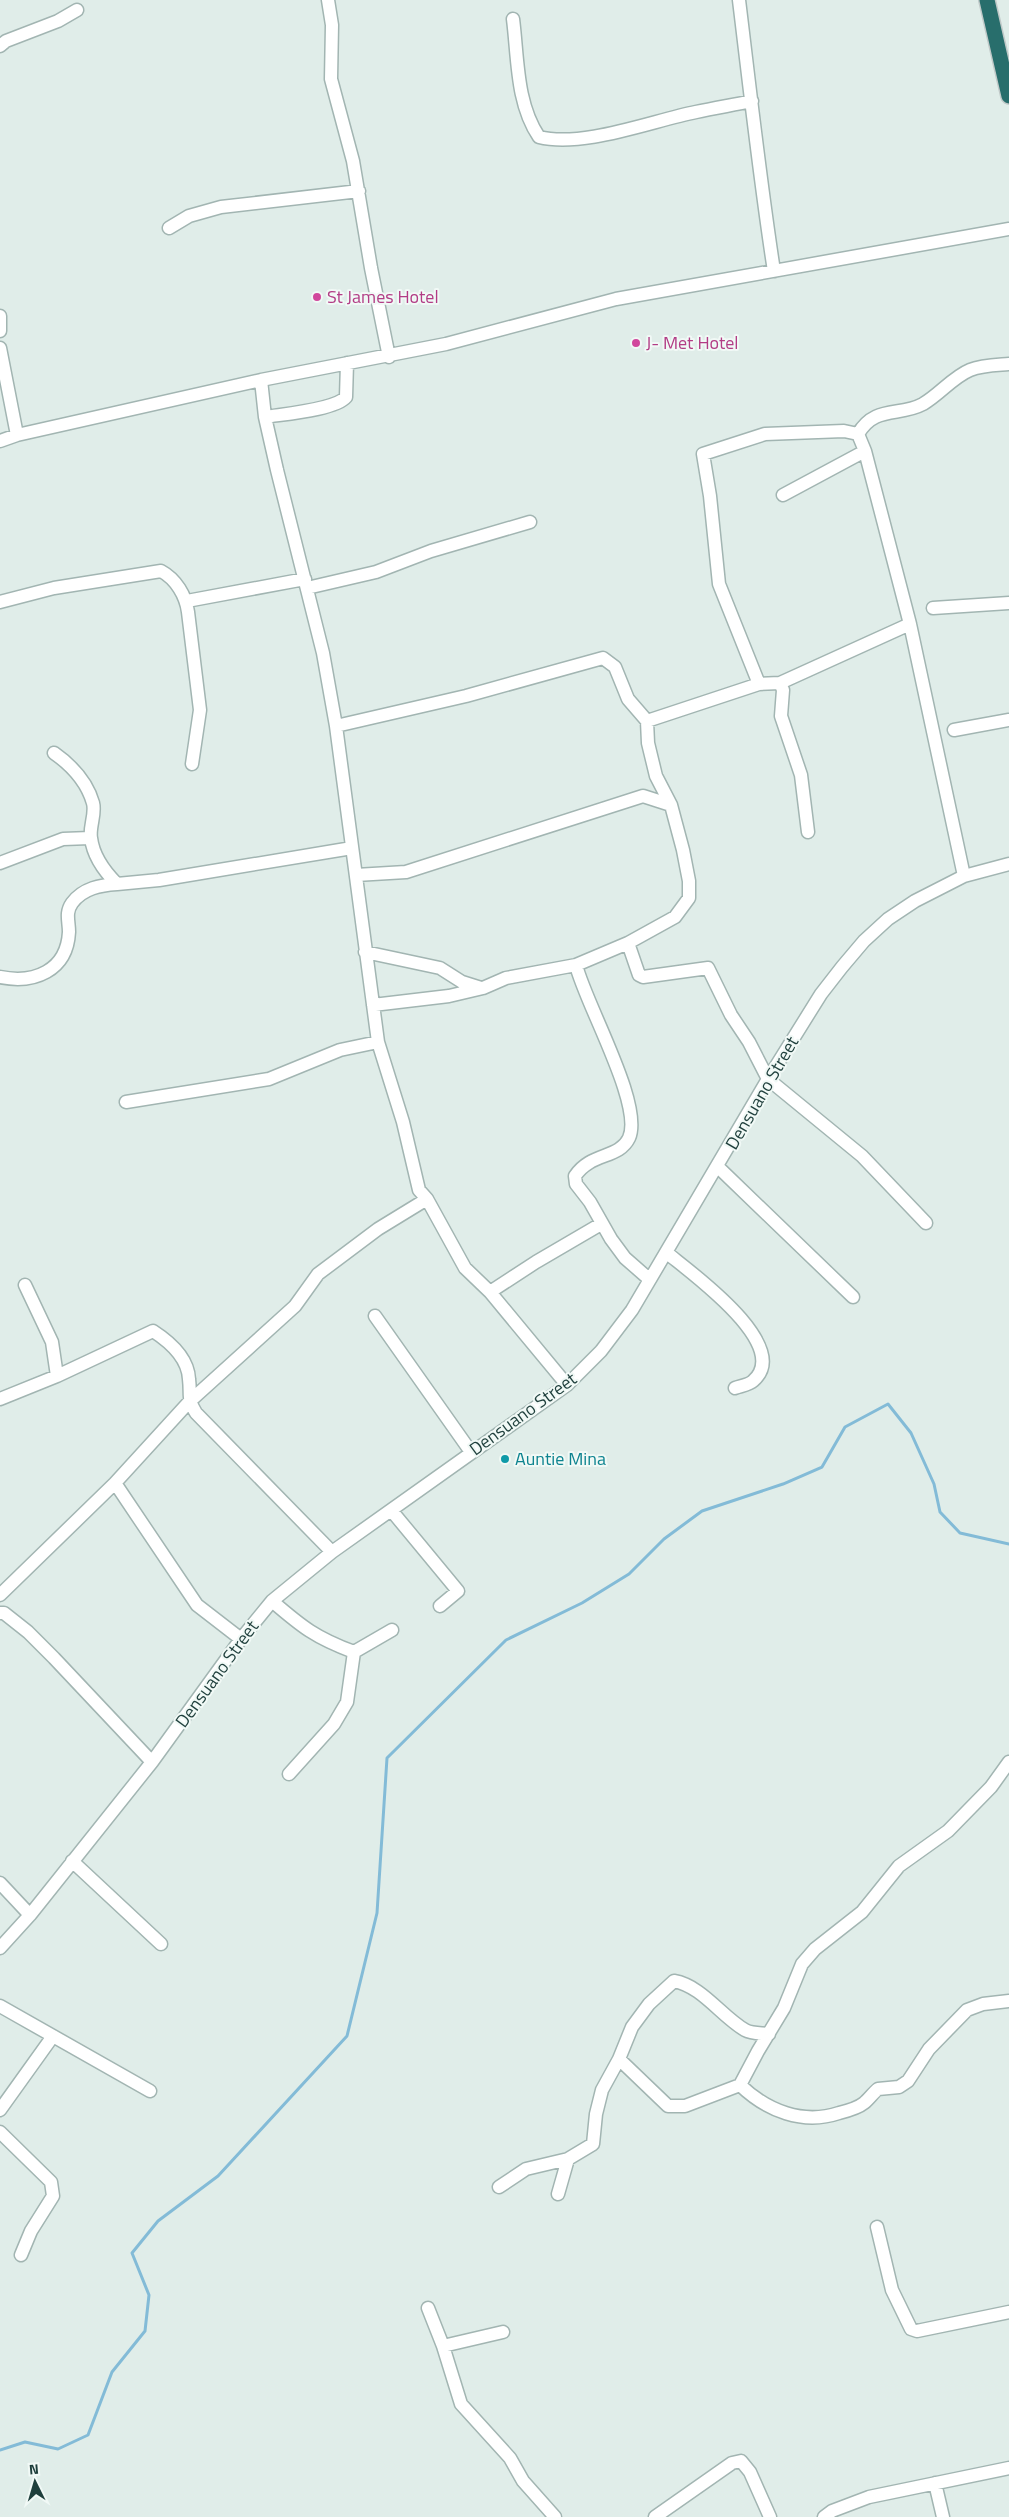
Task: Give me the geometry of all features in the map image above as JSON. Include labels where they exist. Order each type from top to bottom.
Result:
[{"type":"highway","points":[[987,0],[1009,96]]},
{"type":"street","points":[[328,0],[332,25],[331,78],[347,134],[359,191],[371,268],[389,357]]},
{"type":"street","points":[[740,0],[757,161],[774,271]]},
{"type":"street","points":[[0,46],[6,41],[58,20],[76,10]]},
{"type":"street","points":[[513,19],[521,88],[528,121],[539,137],[555,141],[588,137],[752,101]]},
{"type":"street","points":[[170,228],[189,216],[221,207],[359,191]]},
{"type":"street","points":[[0,441],[17,435],[261,380],[347,363],[389,357],[616,299],[1009,229]]},
{"type":"street","points":[[0,316],[0,331]]},
{"type":"street","points":[[0,348],[17,435]]},
{"type":"street","points":[[265,417],[329,405],[343,400],[346,397],[347,363]]},
{"type":"street","points":[[858,434],[863,426],[876,415],[914,408],[970,370],[1009,364]]},
{"type":"street","points":[[261,380],[265,417],[323,653],[336,726],[378,1042],[403,1122],[419,1190],[465,1268],[490,1292],[567,1385]]},
{"type":"street","points":[[759,684],[719,584],[710,496],[702,454],[765,434],[844,431],[858,434]]},
{"type":"street","points":[[858,434],[865,451],[910,624],[964,876]]},
{"type":"street","points":[[783,495],[865,451]]},
{"type":"street","points":[[187,601],[376,572],[431,551],[530,522]]},
{"type":"street","points":[[0,602],[54,588],[161,572],[173,580],[187,601],[200,710],[192,764]]},
{"type":"street","points":[[934,608],[1009,603]]},
{"type":"street","points":[[647,721],[759,684],[780,683],[910,624]]},
{"type":"street","points":[[336,726],[466,696],[603,658],[615,667],[628,699],[647,721],[648,743],[656,776],[671,805],[683,850],[688,880],[689,898],[675,917],[628,942],[576,965],[506,978],[483,988],[423,1000],[373,1006]]},
{"type":"street","points":[[780,683],[782,690],[781,716],[802,775],[808,832]]},
{"type":"street","points":[[954,730],[1009,720]]},
{"type":"street","points":[[54,753],[78,773],[93,804],[90,838],[104,872],[117,884]]},
{"type":"street","points":[[643,796],[656,776]]},
{"type":"street","points":[[356,875],[406,872],[643,796],[671,805]]},
{"type":"street","points":[[0,863],[63,839],[90,838]]},
{"type":"street","points":[[0,978],[16,980],[48,973],[63,957],[69,932],[66,917],[73,902],[95,886],[159,880],[352,848]]},
{"type":"street","name":"Densuano Street","points":[[0,1948],[30,1914],[152,1762],[241,1639],[272,1600],[332,1552],[567,1385],[601,1351],[632,1310],[718,1167],[768,1078],[821,994],[864,940],[888,919],[915,901],[964,876],[1009,864]]},
{"type":"street","points":[[628,942],[639,975],[643,977],[708,968],[731,1015],[749,1042],[768,1078],[862,1156],[926,1222]]},
{"type":"street","points":[[365,952],[440,968],[462,982],[483,988]]},
{"type":"street","points":[[576,965],[581,984],[607,1041],[624,1091],[632,1123],[629,1138],[617,1151],[592,1159],[581,1167],[575,1176],[576,1184],[590,1202],[601,1224],[626,1258],[649,1279]]},
{"type":"street","points":[[126,1102],[269,1079],[340,1050],[378,1042]]},
{"type":"street","points":[[718,1167],[853,1297]]},
{"type":"street","points":[[0,1596],[115,1483],[189,1402],[295,1306],[318,1274],[378,1229],[426,1199]]},
{"type":"street","points":[[490,1292],[536,1262],[601,1224]]},
{"type":"street","points":[[667,1253],[738,1315],[754,1334],[761,1351],[761,1368],[753,1381],[735,1388]]},
{"type":"street","points":[[25,1285],[52,1342],[58,1376]]},
{"type":"street","points":[[375,1316],[471,1452]]},
{"type":"street","points":[[0,1399],[58,1376],[154,1331],[184,1359],[190,1378],[189,1402],[196,1413],[243,1464],[332,1552]]},
{"type":"street","points":[[115,1483],[197,1605],[241,1639]]},
{"type":"street","points":[[391,1510],[458,1591],[440,1606]]},
{"type":"street","points":[[272,1600],[304,1629],[324,1641],[354,1652]]},
{"type":"street","points":[[0,1613],[4,1613],[28,1632],[152,1762]]},
{"type":"street","points":[[354,1652],[392,1630]]},
{"type":"street","points":[[289,1774],[334,1724],[347,1702],[354,1652]]},
{"type":"street","points":[[619,2059],[668,2106],[685,2106],[740,2085],[784,2008],[802,1964],[815,1949],[862,1912],[900,1866],[948,1831],[991,1787],[1009,1762]]},
{"type":"street","points":[[72,1860],[161,1944]]},
{"type":"street","points":[[0,1883],[30,1914]]},
{"type":"street","points":[[499,2187],[526,2169],[568,2159],[593,2144],[596,2114],[602,2090],[619,2059],[632,2027],[649,2004],[674,1981],[682,1983],[699,1994],[746,2031],[769,2034]]},
{"type":"street","points":[[740,2085],[754,2097],[791,2116],[801,2118],[830,2116],[849,2111],[864,2104],[878,2089],[899,2087],[908,2081],[929,2049],[967,2010],[983,2004],[1009,2001]]},
{"type":"street","points":[[0,2006],[150,2091]]},
{"type":"street","points":[[0,2110],[53,2036]]},
{"type":"street","points":[[0,2132],[51,2182],[53,2196],[30,2231],[21,2255]]},
{"type":"street","points":[[558,2194],[568,2159]]},
{"type":"street","points":[[877,2227],[892,2290],[911,2329],[918,2331],[1009,2312]]},
{"type":"street","points":[[428,2308],[443,2346],[461,2404],[510,2458],[523,2481],[555,2517]]},
{"type":"street","points":[[443,2346],[503,2332]]},
{"type":"street","points":[[655,2517],[732,2463],[741,2461],[750,2472],[770,2517]]},
{"type":"street","points":[[824,2517],[832,2511],[869,2497],[1009,2468]]},
{"type":"street","points":[[936,2483],[943,2517]]},
{"type":"waterway","points":[[0,2450],[25,2442],[58,2449],[88,2435],[112,2372],[145,2331],[149,2295],[132,2253],[158,2221],[218,2176],[347,2036],[377,1913],[387,1758],[506,1640],[582,1603],[629,1574],[664,1539],[702,1511],[783,1484],[822,1467],[845,1427],[888,1404],[911,1433],[934,1484],[940,1512],[960,1533],[1009,1544]]},
{"type":"place","name":"St James Hotel","points":[[317,297]]},
{"type":"place","name":"J- Met Hotel","points":[[636,343]]},
{"type":"place","name":"Auntie Mina","points":[[505,1459]]}]
